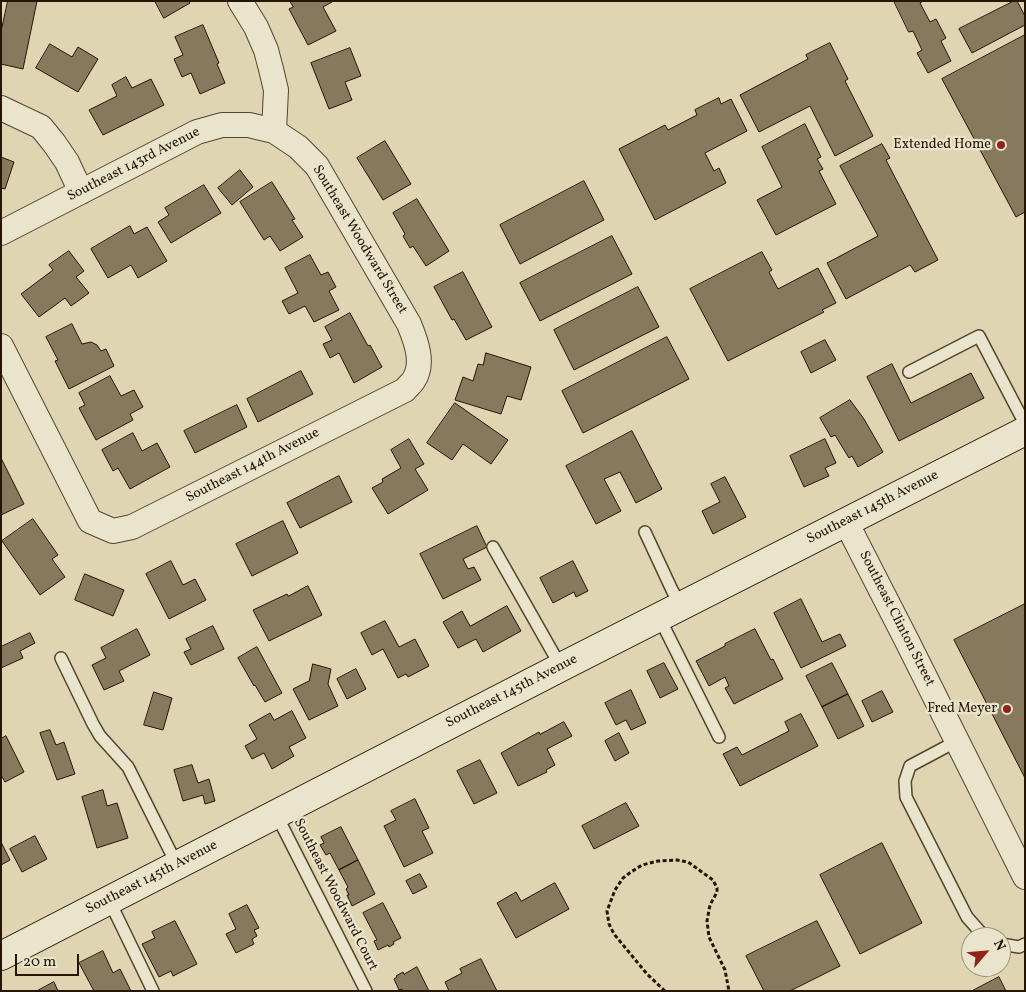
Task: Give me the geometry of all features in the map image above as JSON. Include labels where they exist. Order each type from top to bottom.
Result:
[{"type":"street","points":[[240,1],[256,27],[266,50],[271,69],[276,90],[274,131]]},
{"type":"street","points":[[1,108],[41,127],[67,162],[81,192]]},
{"type":"street","name":"Southeast 143rd Avenue","points":[[1,233],[197,132],[222,125],[248,125],[274,131]]},
{"type":"street","name":"Southeast Woodward Street","points":[[274,131],[298,146],[316,166],[409,324],[417,342],[419,359],[418,373],[413,381]]},
{"type":"street","name":"Southeast 144th Avenue","points":[[1,346],[90,521],[112,531],[132,527],[405,390],[413,381]]},
{"type":"street","name":"Southeast 145th Avenue","points":[[1,956],[560,667],[1025,431]]},
{"type":"street","name":"Southeast Clinton Street","points":[[846,522],[1025,877]]},
{"type":"lane","points":[[909,372],[979,336],[1025,424]]},
{"type":"lane","points":[[644,532],[672,590],[670,611],[719,737]]},
{"type":"lane","points":[[493,547],[560,667]]},
{"type":"lane","points":[[61,658],[100,736],[128,767],[177,865]]},
{"type":"lane","points":[[957,741],[910,766],[905,781],[906,797],[966,917],[975,927]]},
{"type":"lane","name":"Southeast Woodward Court","points":[[276,814],[366,991]]},
{"type":"lane","points":[[109,900],[153,991]]},
{"type":"lane","points":[[1011,946],[1019,947],[1025,944]]},
{"type":"path","points":[[665,991],[647,974],[614,934],[609,924],[607,911],[615,890],[623,878],[631,872],[642,865],[658,861],[677,860],[688,862],[712,880],[717,888],[717,892],[710,905],[707,921],[709,937],[725,970],[729,991]]},
{"type":"building","points":[[8,1],[37,1],[23,69],[1,64],[1,32]]},
{"type":"building","points":[[155,1],[189,1],[190,3],[164,18]]},
{"type":"building","points":[[290,1],[331,1],[323,7],[336,31],[308,45],[289,9],[293,7]]},
{"type":"building","points":[[894,1],[923,1],[920,3],[930,22],[936,19],[946,38],[941,41],[951,61],[928,73],[917,53],[922,50],[913,31],[909,32]]},
{"type":"building","points":[[1017,1],[1025,16],[1025,25],[972,53],[959,29]]},
{"type":"building","points":[[203,25],[225,83],[200,94],[191,73],[182,77],[174,59],[183,55],[175,37]]},
{"type":"building","name":"Extended Home","points":[[1025,35],[1025,212],[1016,217],[942,79]]},
{"type":"building","points":[[830,43],[848,79],[845,81],[873,136],[835,156],[810,106],[759,132],[740,95],[808,59],[806,55]]},
{"type":"building","points":[[50,44],[72,57],[78,47],[98,59],[78,92],[36,68]]},
{"type":"building","points":[[350,48],[361,76],[345,82],[352,100],[329,109],[311,63]]},
{"type":"building","points":[[126,77],[132,88],[151,79],[164,105],[103,135],[89,110],[117,96],[112,85]]},
{"type":"building","points":[[719,98],[721,104],[731,99],[747,131],[705,153],[714,171],[719,168],[726,183],[655,220],[619,149],[665,125],[668,130],[697,115],[695,110]]},
{"type":"building","points":[[805,124],[821,157],[817,159],[823,169],[819,171],[836,204],[776,235],[757,200],[782,187],[762,147]]},
{"type":"building","points":[[385,141],[411,184],[383,200],[357,158]]},
{"type":"building","points":[[882,144],[890,158],[886,160],[938,260],[915,272],[910,265],[846,299],[827,263],[878,236],[840,166]]},
{"type":"building","points":[[1,157],[14,162],[5,189],[1,188]]},
{"type":"building","points":[[240,170],[253,187],[232,205],[218,188]]},
{"type":"building","points":[[584,181],[604,220],[520,264],[500,225]]},
{"type":"building","points":[[272,182],[295,219],[292,220],[303,237],[280,251],[270,236],[264,240],[240,202]]},
{"type":"building","points":[[204,185],[221,213],[171,243],[158,222],[169,215],[165,208]]},
{"type":"building","points":[[417,199],[449,251],[426,266],[413,246],[410,248],[403,236],[405,234],[393,213]]},
{"type":"building","points":[[130,226],[134,234],[147,227],[167,261],[138,278],[131,265],[108,278],[91,249]]},
{"type":"building","points":[[612,236],[632,274],[540,321],[520,283]]},
{"type":"building","points":[[69,251],[84,271],[76,277],[89,293],[71,306],[65,298],[39,317],[21,294],[53,270],[49,265]]},
{"type":"building","points":[[762,252],[772,270],[769,272],[778,289],[818,268],[836,303],[822,310],[824,312],[728,361],[690,289]]},
{"type":"building","points":[[310,255],[321,275],[328,272],[336,287],[329,291],[339,310],[314,322],[305,306],[289,314],[282,301],[298,293],[285,268]]},
{"type":"building","points":[[463,272],[492,327],[466,340],[454,319],[452,320],[434,287]]},
{"type":"building","points":[[638,287],[659,327],[574,370],[554,330]]},
{"type":"building","points":[[350,313],[382,367],[354,383],[339,353],[330,358],[323,344],[332,340],[325,327]]},
{"type":"building","points":[[72,324],[82,344],[91,342],[97,345],[101,351],[106,349],[114,366],[69,389],[55,361],[58,360],[46,337]]},
{"type":"building","points":[[667,337],[689,379],[583,433],[562,391]]},
{"type":"building","points":[[825,340],[836,360],[811,373],[801,352]]},
{"type":"building","points":[[486,353],[531,367],[521,400],[507,396],[501,414],[455,400],[463,377],[473,381],[478,364],[483,365]]},
{"type":"building","points":[[892,364],[911,403],[971,373],[984,398],[899,441],[867,377]]},
{"type":"building","points":[[301,371],[313,394],[258,422],[247,399]]},
{"type":"building","points":[[110,376],[121,396],[134,390],[143,407],[130,414],[133,420],[96,440],[79,408],[85,405],[79,393]]},
{"type":"building","points":[[850,400],[864,419],[883,452],[858,467],[852,456],[849,458],[835,435],[831,437],[820,418]]},
{"type":"building","points":[[455,403],[508,440],[491,464],[463,444],[452,460],[427,443]]},
{"type":"building","points":[[237,405],[247,427],[195,453],[184,431]]},
{"type":"building","points":[[632,431],[662,489],[636,503],[620,472],[604,479],[621,511],[596,524],[566,466]]},
{"type":"building","points":[[133,433],[142,451],[157,443],[170,467],[130,489],[118,468],[113,471],[102,450]]},
{"type":"building","points":[[409,439],[424,464],[415,469],[428,490],[388,514],[372,488],[383,482],[382,479],[401,468],[391,450]]},
{"type":"building","points":[[825,439],[836,463],[825,468],[829,476],[804,487],[790,456]]},
{"type":"building","points":[[1,458],[24,504],[1,515]]},
{"type":"building","points":[[339,476],[352,502],[300,528],[287,503]]},
{"type":"building","points":[[725,477],[746,517],[713,534],[702,511],[720,502],[711,484]]},
{"type":"building","points":[[33,519],[58,555],[52,559],[65,577],[40,595],[2,541]]},
{"type":"building","points":[[283,521],[298,553],[252,576],[236,544]]},
{"type":"building","points":[[477,526],[487,547],[463,559],[468,569],[474,567],[481,580],[443,599],[420,554]]},
{"type":"building","points":[[171,561],[183,585],[195,579],[206,600],[169,619],[146,574]]},
{"type":"building","points":[[573,561],[588,591],[576,597],[574,592],[553,603],[540,578]]},
{"type":"building","points":[[85,574],[124,590],[113,616],[75,600]]},
{"type":"building","points":[[308,586],[322,615],[269,641],[253,610]]},
{"type":"building","points":[[801,599],[822,642],[840,634],[846,646],[801,668],[774,613]]},
{"type":"building","name":"Fred Meyer","points":[[1025,604],[1025,778],[954,640]]},
{"type":"building","points":[[507,606],[521,631],[483,652],[476,639],[458,648],[443,622],[462,611],[470,626]]},
{"type":"building","points":[[385,621],[399,647],[415,639],[429,666],[408,677],[406,674],[398,678],[383,649],[372,655],[361,633]]},
{"type":"building","points":[[213,626],[224,649],[191,665],[184,652],[191,649],[186,639]]},
{"type":"building","points":[[137,629],[150,655],[119,671],[124,681],[104,690],[92,665],[106,658],[101,648]]},
{"type":"building","points":[[755,629],[783,679],[734,704],[725,688],[729,686],[725,677],[709,686],[696,661]]},
{"type":"building","points":[[30,633],[35,643],[20,651],[23,658],[1,668],[1,647]]},
{"type":"building","points":[[257,647],[282,693],[265,702],[238,658]]},
{"type":"building","points":[[664,663],[678,689],[660,698],[647,671]]},
{"type":"building","points":[[832,663],[848,694],[822,707],[806,676]]},
{"type":"building","points":[[313,664],[331,669],[328,684],[338,706],[309,720],[293,689],[309,681]]},
{"type":"building","points":[[356,669],[366,689],[347,699],[337,679]]},
{"type":"building","points":[[631,690],[646,723],[631,730],[626,720],[616,725],[605,703]]},
{"type":"building","points":[[882,691],[893,712],[872,722],[862,701]]},
{"type":"building","points":[[154,692],[172,698],[163,730],[144,725]]},
{"type":"building","points":[[848,694],[864,726],[838,739],[822,707]]},
{"type":"building","points":[[292,711],[306,738],[289,747],[294,756],[272,769],[264,753],[252,759],[245,746],[257,739],[249,725],[270,713],[274,720]]},
{"type":"building","points":[[801,714],[818,746],[740,786],[723,754],[737,747],[742,755],[789,731],[785,722]]},
{"type":"building","points":[[564,722],[572,736],[547,749],[555,765],[546,770],[547,772],[518,786],[501,753],[539,732],[540,734]]},
{"type":"building","points":[[50,730],[56,745],[64,742],[75,774],[57,780],[40,733]]},
{"type":"building","points":[[619,733],[629,753],[615,761],[605,741]]},
{"type":"building","points":[[6,736],[24,772],[5,782],[1,775],[1,739]]},
{"type":"building","points":[[480,760],[497,793],[474,804],[457,771]]},
{"type":"building","points":[[192,765],[198,783],[209,779],[215,801],[205,804],[203,795],[183,801],[174,770]]},
{"type":"building","points":[[103,790],[107,806],[117,803],[128,838],[97,848],[82,797]]},
{"type":"building","points":[[415,799],[429,828],[422,831],[433,853],[404,867],[384,826],[396,820],[391,811]]},
{"type":"building","points":[[626,803],[639,826],[594,849],[582,826]]},
{"type":"building","points":[[341,827],[358,860],[339,870],[330,853],[326,855],[320,845],[324,843],[321,837]]},
{"type":"building","points":[[35,836],[47,859],[22,872],[10,849]]},
{"type":"building","points":[[1,842],[10,860],[1,865]]},
{"type":"building","points":[[882,843],[922,923],[860,954],[820,875]]},
{"type":"building","points":[[358,860],[375,894],[352,906],[347,895],[349,895],[346,889],[348,887],[339,870]]},
{"type":"building","points":[[420,874],[427,887],[413,894],[406,881]]},
{"type":"building","points":[[555,883],[569,909],[516,938],[497,903],[516,892],[521,901]]},
{"type":"building","points":[[383,903],[401,938],[393,942],[394,944],[389,947],[388,945],[378,950],[374,941],[377,940],[363,913]]},
{"type":"building","points":[[247,905],[259,928],[254,930],[257,936],[252,939],[254,944],[236,953],[226,934],[236,929],[229,914]]},
{"type":"building","points":[[175,921],[197,964],[173,976],[171,971],[159,977],[142,944],[155,938],[152,932]]},
{"type":"building","points":[[817,921],[840,966],[790,991],[764,991],[746,956]]},
{"type":"building","points":[[103,951],[113,973],[120,969],[131,991],[94,991],[79,963]]},
{"type":"building","points":[[481,959],[497,991],[449,991],[445,982],[462,973],[460,969]]},
{"type":"building","points":[[417,967],[429,991],[399,990],[394,979],[396,976]]},
{"type":"building","points":[[999,977],[1006,991],[972,991]]},
{"type":"building","points":[[54,982],[58,991],[37,991]]},
{"type":"place","name":"Extended Home","points":[[1001,145]]},
{"type":"place","name":"Fred Meyer","points":[[1007,709]]}]
